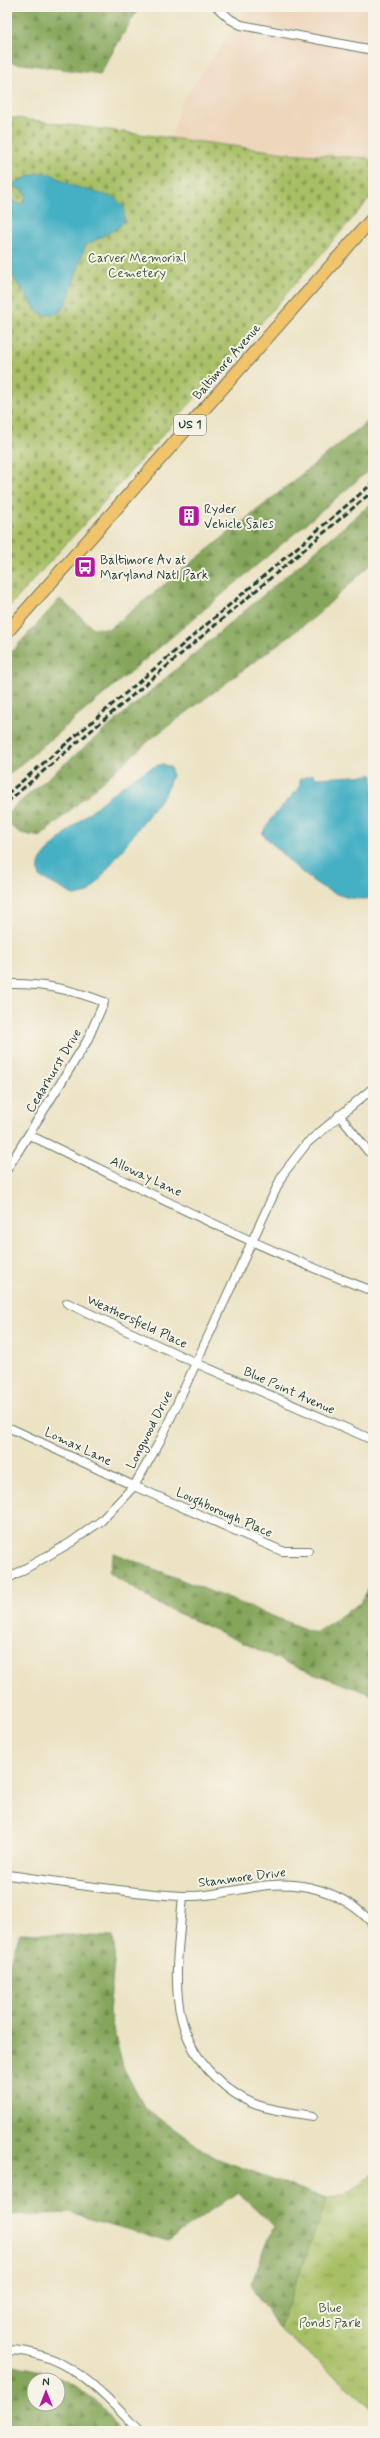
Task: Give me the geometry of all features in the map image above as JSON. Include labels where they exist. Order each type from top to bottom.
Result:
[{"type":"main road","name":"Baltimore Avenue","points":[[7,632],[373,218]]},
{"type":"street","points":[[217,7],[230,19],[241,25],[373,50]]},
{"type":"street","name":"Cedarhurst Drive","points":[[7,984],[45,985],[72,990],[104,1002],[87,1041],[7,1169]]},
{"type":"street","points":[[252,1240],[284,1174],[307,1143],[373,1088]]},
{"type":"street","points":[[340,1115],[368,1151],[373,1154]]},
{"type":"street","name":"Alloway Lane","points":[[29,1136],[252,1240],[335,1277],[373,1291]]},
{"type":"street","name":"Longwood Drive","points":[[7,1579],[70,1543],[102,1520],[134,1486],[160,1441],[252,1240]]},
{"type":"street","name":"Weathersfield Place","points":[[67,1303],[196,1363]]},
{"type":"street","name":"Blue Point Avenue","points":[[196,1363],[373,1440]]},
{"type":"street","name":"Lomax Lane","points":[[12,1429],[134,1486]]},
{"type":"street","name":"Loughborough Place","points":[[134,1486],[282,1551],[308,1551]]},
{"type":"street","name":"Stanmore Drive","points":[[7,1875],[183,1896],[222,1894],[280,1883],[300,1884],[342,1898],[361,1910],[373,1924]]},
{"type":"street","points":[[183,1896],[176,1988],[177,2005],[185,2035],[192,2048],[212,2074],[235,2094],[262,2106],[313,2116]]},
{"type":"street","points":[[7,2350],[40,2354],[59,2361],[78,2373],[114,2405],[139,2431]]},
{"type":"shaded area","points":[[248,7],[373,7],[373,162],[367,158],[287,153],[171,138],[181,103]]},
{"type":"green space","points":[[7,7],[139,7],[100,74],[7,62]]},
{"type":"green space","name":"Carver Memorial Cemetery","points":[[7,117],[287,153],[367,158],[373,162],[373,195],[94,513],[7,609]]},
{"type":"green space","points":[[373,417],[373,467],[7,776],[7,657],[60,599],[93,628],[109,629]]},
{"type":"green space","points":[[373,502],[373,562],[316,616],[152,738],[40,837],[21,833],[7,824],[7,813]]},
{"type":"green space","points":[[114,1553],[315,1633],[360,1603],[373,1582],[373,1695],[296,1667],[156,1603],[109,1572]]},
{"type":"green space","points":[[20,1933],[113,1937],[115,1953],[109,2012],[123,2067],[144,2107],[213,2157],[327,2199],[279,2329],[251,2284],[274,2226],[238,2192],[168,2241],[70,2213],[7,2215],[7,1970]]},
{"type":"green space","name":"Blue Ponds Park","points":[[373,2173],[373,2408],[279,2329],[327,2199],[352,2191]]},
{"type":"green space","points":[[7,2366],[24,2367],[43,2372],[26,2372],[26,2412],[66,2412],[66,2381],[86,2394],[99,2405],[111,2417],[120,2431],[7,2431]]},
{"type":"water","points":[[37,173],[51,174],[70,185],[115,198],[124,207],[124,221],[119,227],[85,246],[68,299],[60,312],[47,315],[39,313],[13,278],[11,256],[7,245],[7,197],[18,204],[23,203],[26,196],[24,191],[10,185]]},
{"type":"water","points":[[163,764],[171,768],[172,775],[166,792],[89,893],[75,896],[40,877],[39,867],[41,859],[65,834],[100,803],[136,776]]},
{"type":"water","points":[[313,774],[316,778],[373,775],[373,898],[356,899],[340,895],[326,889],[298,869],[262,834],[271,819],[300,787],[300,779]]},
{"type":"railway","points":[[7,794],[373,483]]},
{"type":"railway","points":[[7,802],[373,491]]},
{"type":"place","name":"Ryder Vehicle Sales","points":[[189,516]]},
{"type":"place","name":"Baltimore Av at Maryland Natl Park","points":[[85,567]]}]
